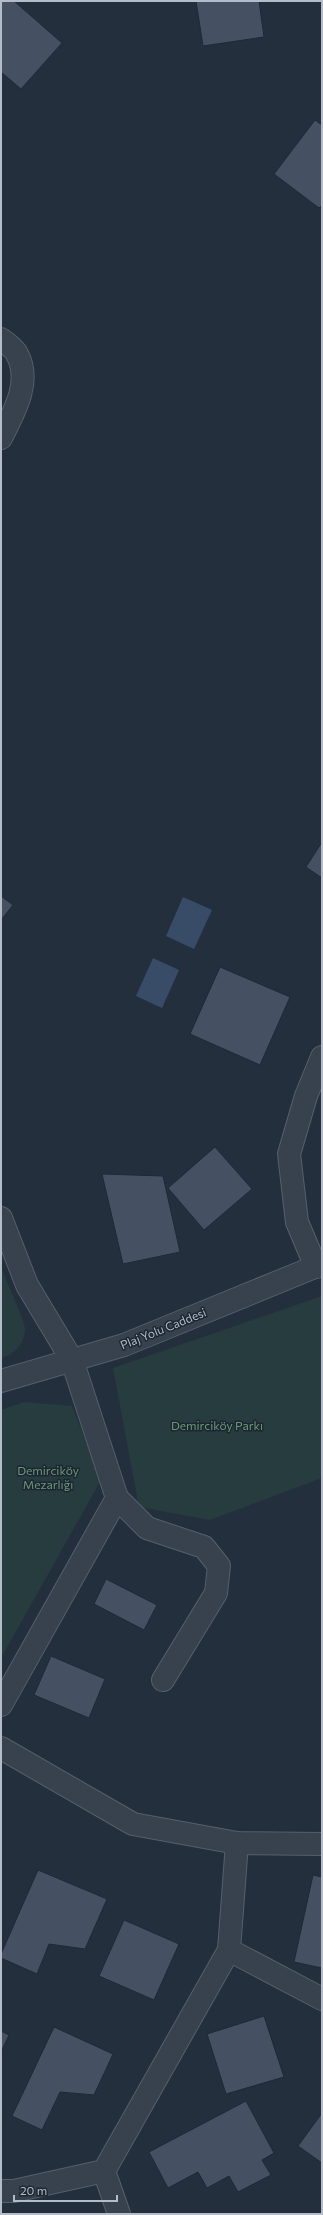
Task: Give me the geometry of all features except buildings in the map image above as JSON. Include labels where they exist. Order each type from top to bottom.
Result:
[{"type":"street","points":[[1,339],[16,352],[24,373],[20,400],[1,438]]},
{"type":"street","points":[[319,1266],[297,1222],[289,1154],[306,1096],[322,1057]]},
{"type":"street","points":[[1,1218],[27,1285],[72,1360],[117,1498],[147,1528],[204,1547],[219,1566],[216,1593],[163,1680]]},
{"type":"street","name":"Plaj Yolu Caddesi","points":[[1,1381],[124,1345],[319,1266]]},
{"type":"street","points":[[1,1705],[117,1498]]},
{"type":"street","points":[[1,1748],[133,1824],[237,1843],[322,1844]]},
{"type":"street","points":[[118,2214],[104,2172],[229,1950],[237,1843]]},
{"type":"street","points":[[229,1950],[322,1999]]},
{"type":"street","points":[[1,2191],[14,2191],[104,2172]]},
{"type":"green space","points":[[1,1267],[24,1324],[25,1334],[18,1348],[1,1358]]},
{"type":"green space","name":"Demirciköy Parkı","points":[[322,1296],[322,1478],[210,1520],[139,1507],[113,1368]]},
{"type":"green space","name":"Demirciköy Mezarlığı","points":[[24,1402],[72,1406],[101,1480],[1,1658],[1,1410]]},
{"type":"water","points":[[183,897],[212,910],[194,949],[166,936]]},
{"type":"water","points":[[153,958],[179,970],[162,1008],[136,996]]}]
